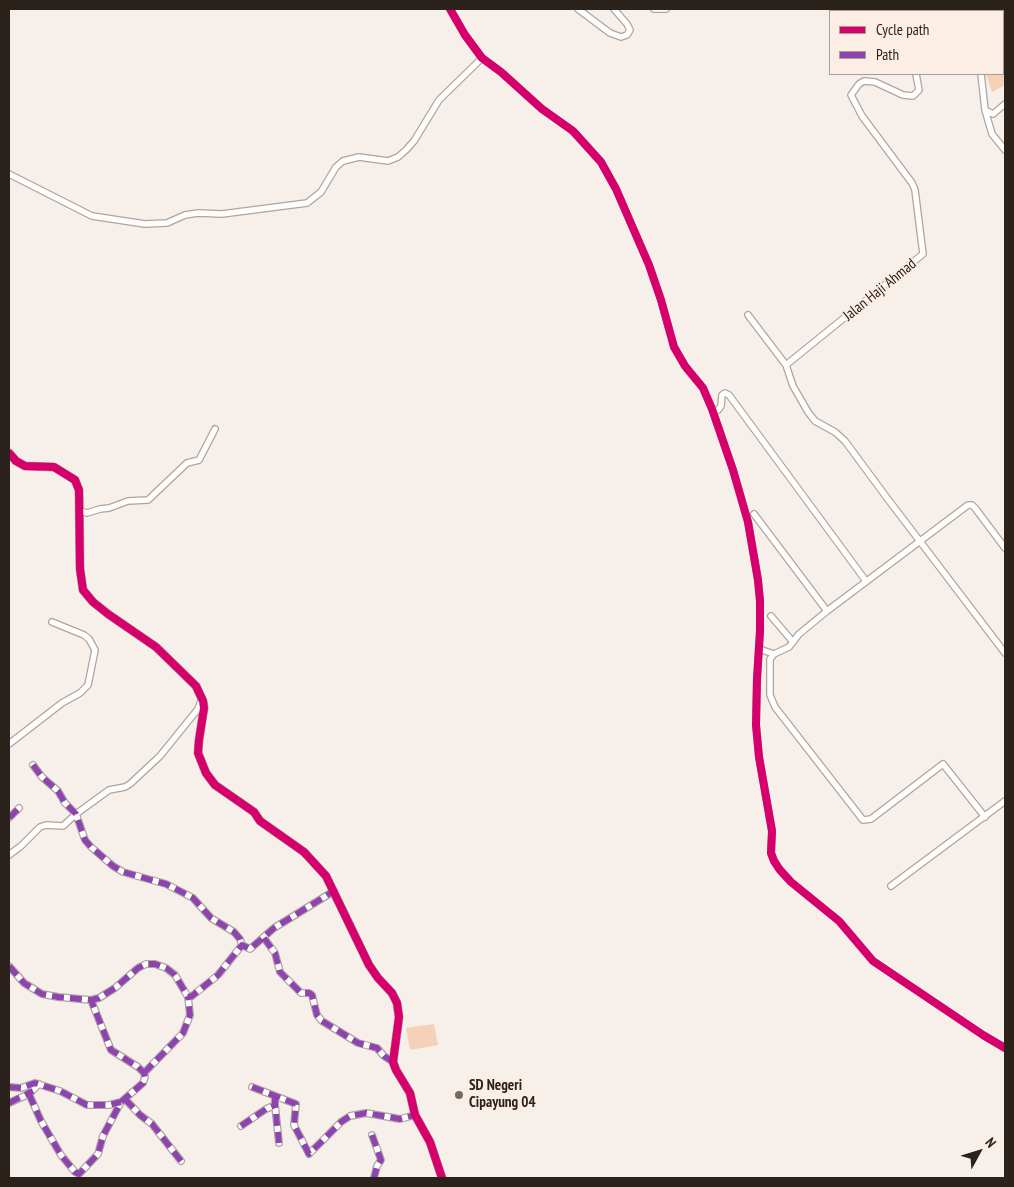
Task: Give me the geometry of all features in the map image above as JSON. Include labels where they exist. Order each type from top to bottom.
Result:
[{"type":"street","points":[[450,9],[465,35],[482,58],[502,72],[542,109],[579,137],[601,162],[616,189],[646,258],[658,291],[674,347],[685,366],[703,388],[712,409],[733,470],[750,533],[760,601],[756,725],[759,757],[772,831],[771,853],[776,866],[791,882],[834,916],[873,961],[1005,1048]]},
{"type":"street","points":[[578,9],[610,33],[621,37],[627,35],[630,30],[614,9]]},
{"type":"street","points":[[654,9],[666,9]]},
{"type":"street","points":[[9,174],[92,216],[145,224],[167,223],[185,215],[198,213],[222,214],[306,203],[321,192],[336,167],[343,161],[359,157],[388,160],[398,157],[414,141],[439,100],[482,58]]},
{"type":"street","name":"Jalan Haji Ahmad","points":[[786,365],[923,254],[915,190],[912,183],[862,116],[851,95],[859,84],[864,81],[875,82],[904,95],[913,96],[919,90],[916,75]]},
{"type":"street","points":[[981,75],[985,110],[992,134],[1005,150]]},
{"type":"street","points":[[985,110],[993,114],[1005,104]]},
{"type":"street","points":[[748,315],[786,365],[793,386],[808,412],[815,421],[835,432],[845,441],[1005,653]]},
{"type":"street","points":[[712,409],[718,410],[721,406],[722,395],[725,393],[729,395],[866,581]]},
{"type":"street","points":[[80,510],[86,514],[128,501],[148,500],[186,463],[199,460],[215,429]]},
{"type":"street","points":[[9,453],[16,461],[25,466],[54,468],[75,480],[79,490],[80,569],[83,590],[93,602],[108,614],[156,647],[191,681],[202,698],[204,712],[198,740],[198,753],[202,765],[220,790],[254,812],[260,821],[309,857],[326,876],[369,965],[392,993],[397,1003],[399,1017],[393,1062],[410,1093],[415,1114],[427,1137],[442,1178]]},
{"type":"street","points":[[985,817],[943,764],[871,819],[863,820],[773,703],[770,695],[770,659],[774,654],[786,649],[799,634],[866,581],[971,505],[1005,548]]},
{"type":"street","points":[[754,514],[827,611]]},
{"type":"street","points":[[771,616],[793,642]]},
{"type":"street","points":[[9,744],[62,703],[80,693],[88,685],[95,650],[89,639],[84,635],[52,622]]},
{"type":"street","points":[[759,646],[762,650],[774,654]]},
{"type":"street","points":[[9,854],[21,846],[40,827],[46,825],[63,826],[109,790],[125,787],[160,756],[198,709],[202,698]]},
{"type":"street","points":[[33,765],[42,778],[60,793],[76,814],[86,842],[116,868],[131,875],[166,884],[191,897],[211,918],[234,932],[242,944],[250,949],[274,928],[334,891]]},
{"type":"street","points":[[891,886],[1005,801]]},
{"type":"street","points":[[9,818],[19,808]]},
{"type":"street","points":[[264,938],[274,953],[280,972],[301,993],[312,995],[319,1019],[358,1043],[377,1048],[393,1062]]},
{"type":"street","points":[[188,997],[194,996],[218,975],[242,944]]},
{"type":"street","points":[[9,966],[24,983],[42,994],[91,1000],[104,995],[124,982],[138,968],[146,964],[158,965],[170,971],[178,978],[188,997],[190,1014],[183,1033],[144,1074],[143,1083],[123,1100],[103,1136],[98,1154],[80,1176],[61,1155],[41,1121],[29,1094]]},
{"type":"street","points":[[91,1000],[111,1050],[128,1060],[144,1074]]},
{"type":"street","points":[[9,1088],[21,1088],[32,1083],[39,1084],[60,1091],[84,1104],[109,1105],[123,1100]]},
{"type":"street","points":[[9,1103],[29,1094],[39,1084]]},
{"type":"street","points":[[252,1086],[296,1104],[294,1125],[309,1154],[341,1122],[350,1116],[366,1113],[400,1119],[415,1114]]},
{"type":"street","points":[[275,1096],[279,1143]]},
{"type":"street","points":[[123,1100],[152,1124],[181,1161]]},
{"type":"street","points":[[241,1126],[275,1105]]},
{"type":"street","points":[[372,1135],[381,1160],[374,1178]]},
{"type":"shaded area","points":[[1005,9],[1005,85],[992,92],[986,75],[1004,75],[1004,10],[928,10]]},
{"type":"shaded area","points":[[434,1024],[438,1045],[410,1050],[406,1028]]},
{"type":"marked path","points":[[33,765],[42,777],[58,791],[65,803],[76,814],[85,840],[113,866],[123,872],[166,884],[193,898],[211,918],[234,932],[242,945]]},
{"type":"marked path","points":[[9,818],[19,808]]},
{"type":"marked path","points":[[9,966],[24,983],[42,994],[91,1000],[99,998],[115,988],[138,968],[146,964],[155,964],[166,968],[175,975],[188,997],[192,996],[218,975],[242,945],[250,949],[274,928],[334,891]]},
{"type":"marked path","points":[[264,938],[275,953],[280,972],[301,993],[312,995],[317,1015],[322,1021],[358,1043],[377,1048],[393,1062]]},
{"type":"marked path","points":[[144,1073],[183,1033],[190,1015],[188,997]]},
{"type":"marked path","points":[[29,1094],[41,1121],[61,1155],[75,1172],[79,1174],[98,1154],[103,1136],[121,1102],[143,1083],[145,1077],[138,1067],[111,1050],[91,1000]]},
{"type":"marked path","points":[[9,1087],[21,1088],[35,1083],[60,1091],[87,1105],[109,1105],[121,1102]]},
{"type":"marked path","points":[[252,1087],[296,1104],[294,1125],[309,1154],[341,1122],[350,1116],[366,1113],[400,1119],[415,1115]]},
{"type":"marked path","points":[[9,1103],[33,1091]]},
{"type":"marked path","points":[[275,1096],[279,1143]]},
{"type":"marked path","points":[[125,1099],[140,1115],[152,1124],[181,1161]]},
{"type":"marked path","points":[[241,1126],[275,1105]]},
{"type":"marked path","points":[[372,1135],[381,1160],[377,1166],[374,1178]]},
{"type":"cycle path","points":[[450,9],[465,35],[482,58],[501,72],[542,109],[573,131],[601,162],[616,189],[649,265],[674,347],[685,366],[703,388],[712,409],[748,522],[758,580],[760,631],[756,725],[759,757],[772,831],[771,853],[774,861],[791,882],[839,921],[873,961],[1005,1048]]},
{"type":"cycle path","points":[[9,453],[16,461],[25,466],[54,467],[75,480],[79,490],[80,569],[83,590],[93,602],[108,614],[156,647],[196,686],[204,708],[198,753],[206,773],[215,785],[254,812],[260,821],[304,852],[326,876],[369,965],[392,993],[397,1003],[399,1017],[393,1062],[410,1093],[415,1115],[430,1142],[442,1178]]},
{"type":"place","name":"SD Negeri Cipayung 04","points":[[459,1095]]}]
